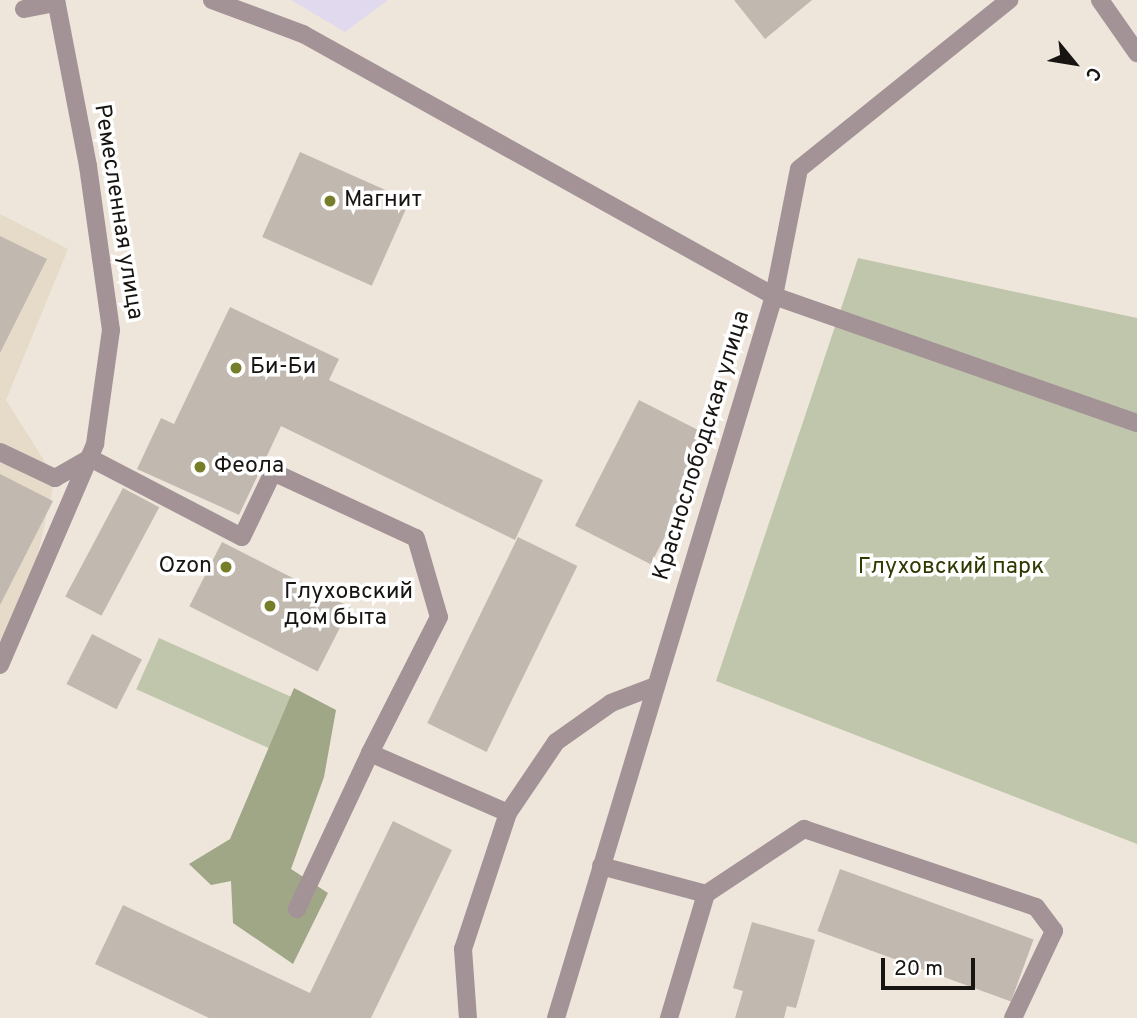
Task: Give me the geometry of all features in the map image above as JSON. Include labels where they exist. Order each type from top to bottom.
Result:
[{"type":"street","points":[[1009,0],[799,169],[774,296],[1137,423]]},
{"type":"street","points":[[1100,0],[1137,53]]},
{"type":"street","points":[[24,9],[56,1]]},
{"type":"street","name":"Ремесленная улица","points":[[0,665],[90,457],[111,330],[88,166],[56,1]]},
{"type":"street","name":"Краснослободская улица","points":[[217,1],[303,34],[774,296],[556,1018]]},
{"type":"street","points":[[0,452],[55,478],[90,457],[242,537],[273,472],[416,538],[439,617],[370,753],[297,909]]},
{"type":"street","points":[[468,1018],[463,949],[508,813],[556,742],[611,703],[655,686]]},
{"type":"street","points":[[370,753],[508,813]]},
{"type":"street","points":[[669,1018],[705,894],[804,829],[1036,907],[1054,931],[1013,1018]]},
{"type":"street","points":[[601,866],[705,894]]},
{"type":"shaded area","points":[[291,0],[388,0],[345,32]]},
{"type":"shaded area","points":[[0,214],[68,249],[6,400],[55,478],[26,606],[0,658]]},
{"type":"green space","name":"Глуховский парк","points":[[858,258],[1137,318],[1137,844],[716,681]]},
{"type":"green space","points":[[159,638],[319,709],[296,760],[136,689]]},
{"type":"green space","points":[[294,688],[336,710],[324,777],[291,869],[328,893],[293,964],[233,923],[231,881],[211,885],[189,864],[230,839]]},
{"type":"building","points":[[734,0],[812,0],[765,39]]},
{"type":"building","points":[[300,152],[410,201],[372,286],[262,237]]},
{"type":"building","points":[[0,236],[47,259],[0,353]]},
{"type":"building","points":[[230,307],[339,359],[329,380],[543,480],[515,540],[281,426],[239,515],[137,469],[161,418],[174,424]]},
{"type":"building","points":[[639,400],[715,439],[651,564],[575,526]]},
{"type":"building","points":[[0,474],[53,501],[0,605]]},
{"type":"building","points":[[123,488],[159,507],[101,616],[65,597]]},
{"type":"building","points":[[518,537],[577,566],[487,752],[427,723]]},
{"type":"building","name":"Глуховский дом быта","points":[[222,542],[350,607],[318,672],[189,606]]},
{"type":"building","points":[[92,634],[142,659],[116,709],[67,684]]},
{"type":"building","points":[[393,821],[452,850],[371,1018],[209,1018],[95,964],[123,905],[310,993]]},
{"type":"building","points":[[840,869],[1034,939],[1011,1001],[817,931]]},
{"type":"building","points":[[752,922],[815,940],[796,1008],[787,1006],[784,1018],[735,1018],[743,991],[733,988]]},
{"type":"place","name":"Магнит","points":[[330,201]]},
{"type":"place","name":"Би-Би","points":[[236,368]]},
{"type":"place","name":"Феола","points":[[200,467]]},
{"type":"place","name":"Ozon","points":[[226,567]]},
{"type":"place","name":"Глуховский дом быта","points":[[270,606]]}]
